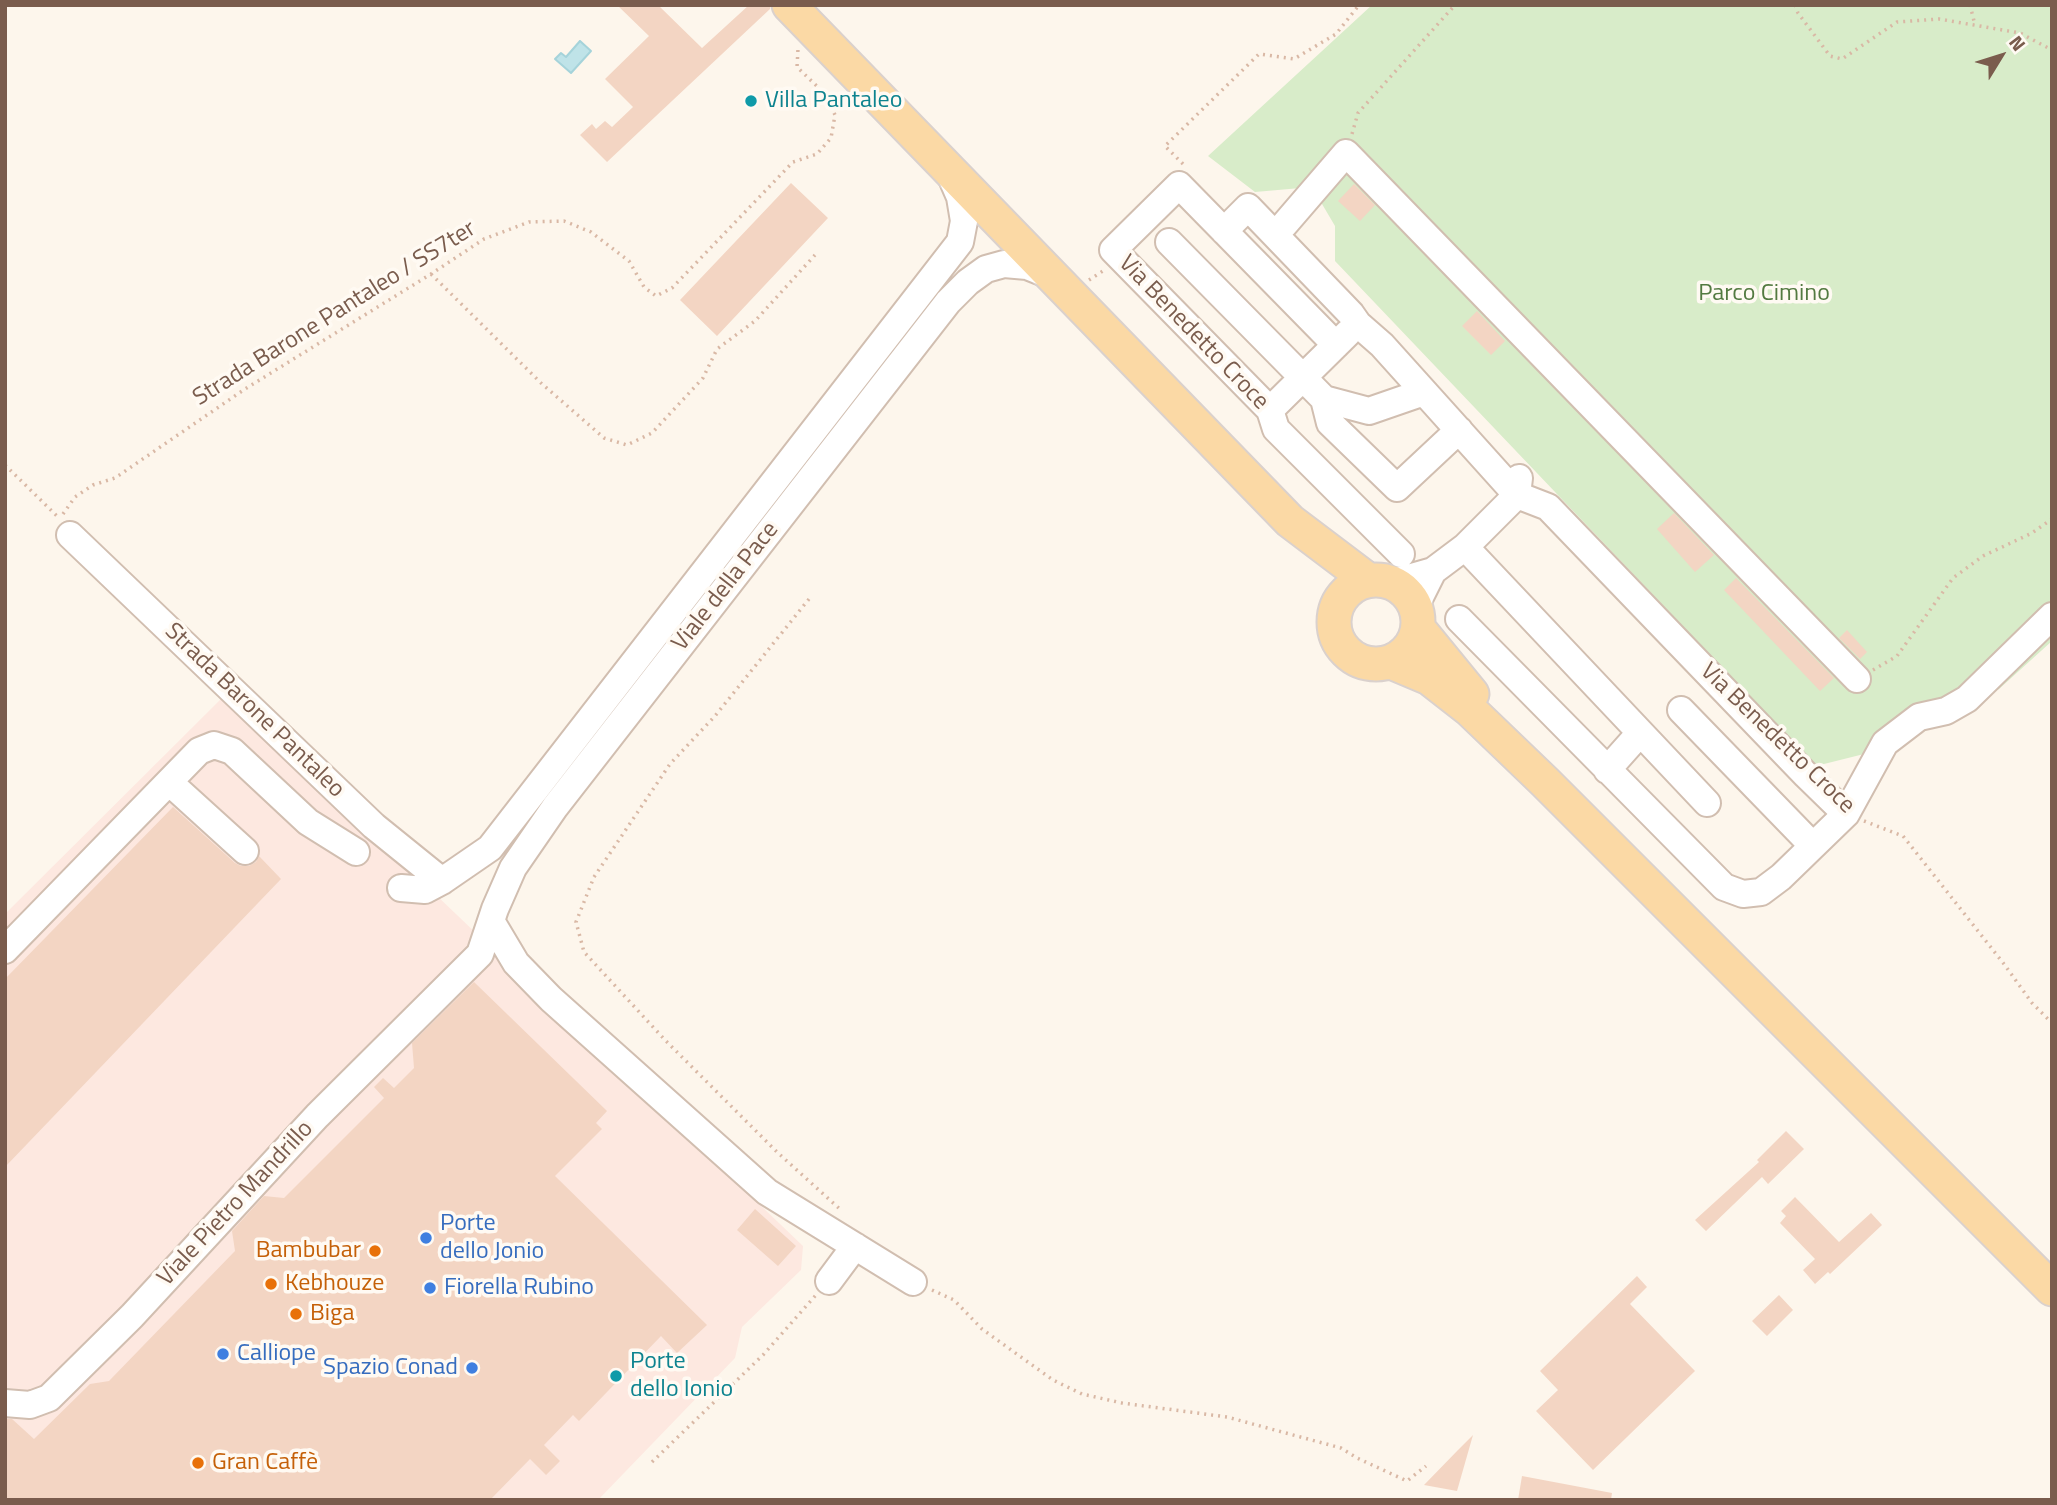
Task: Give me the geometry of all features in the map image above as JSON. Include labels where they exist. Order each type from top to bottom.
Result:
[{"type":"main road","points":[[799,15],[1290,521],[1315,562],[1335,609]]},
{"type":"main road","points":[[1290,521],[1387,572],[1410,597],[1417,617],[1545,782]]},
{"type":"main road","points":[[1387,572],[1348,590],[1335,609],[1335,636],[1342,648],[1364,663],[1377,665],[1391,662],[1409,649],[1417,617]]},
{"type":"main road","points":[[1391,662],[1429,678],[1470,710],[2047,1274]]},
{"type":"street","points":[[1284,225],[1346,153],[1857,679]]},
{"type":"street","points":[[948,169],[960,197],[964,221],[960,242]]},
{"type":"street","name":"Via Benedetto Croce","points":[[1336,345],[1179,186],[1113,250],[1270,410],[1276,429],[1387,572]]},
{"type":"street","points":[[1224,231],[1258,198],[1370,312],[1520,473],[1517,495],[1465,547],[1433,571],[1417,617]]},
{"type":"street","points":[[1248,207],[1351,314],[1357,324],[1381,345],[1517,495]]},
{"type":"street","points":[[960,242],[982,229],[1004,227]]},
{"type":"street","name":"Viale della Pace","points":[[401,888],[425,890],[490,848],[960,242]]},
{"type":"street","points":[[1169,242],[1324,399],[1369,411],[1424,392]]},
{"type":"street","name":"Viale della Pace","points":[[456,978],[480,954],[513,868],[555,807],[948,302],[986,269],[1004,264],[1027,266],[1060,285]]},
{"type":"street","points":[[1270,410],[1357,324]]},
{"type":"street","points":[[1324,399],[1330,423],[1398,488],[1459,430]]},
{"type":"street","name":"Via Benedetto Croce","points":[[1517,495],[1548,507],[1846,814]]},
{"type":"street","name":"Strada Barone Pantaleo","points":[[68,530],[374,826],[442,881]]},
{"type":"street","points":[[1465,547],[1707,803]]},
{"type":"street","points":[[1387,572],[1433,571]]},
{"type":"street","points":[[1460,619],[1724,887],[1743,894],[1762,892],[1846,814],[1885,743],[1919,717],[1946,711],[1967,699],[2052,616]]},
{"type":"street","points":[[1681,710],[1813,846]]},
{"type":"street","points":[[1606,770],[1640,733]]},
{"type":"street","points":[[5,950],[199,751],[214,745],[232,751],[308,822],[356,852]]},
{"type":"street","points":[[169,782],[245,850]]},
{"type":"street","points":[[491,921],[516,963],[571,1017],[768,1192],[913,1282]]},
{"type":"street","name":"Viale Pietro Mandrillo","points":[[5,1403],[30,1405],[49,1398],[132,1316],[317,1116],[456,978]]},
{"type":"street","points":[[829,1281],[855,1246]]},
{"type":"path","points":[[1183,164],[1166,146],[1259,54],[1294,60],[1336,34],[1359,5]]},
{"type":"path","points":[[1346,153],[1358,113],[1455,5]]},
{"type":"path","points":[[1795,5],[1830,56],[1843,59],[1897,22],[1939,19],[2020,33],[2052,50]]},
{"type":"path","points":[[1970,5],[1975,25]]},
{"type":"path","name":"Strada Barone Pantaleo / SS7ter","points":[[68,530],[63,515],[75,496],[93,485],[115,478],[245,389],[484,239],[529,222],[564,221],[591,232],[629,261],[644,286],[656,296],[672,288],[793,162],[817,154],[831,138],[835,115],[825,94],[797,68],[799,15]]},
{"type":"path","points":[[431,274],[541,383],[604,438],[627,445],[652,433],[703,378],[718,349],[755,321],[815,254]]},
{"type":"path","points":[[1060,285],[1122,258]]},
{"type":"path","points":[[5,465],[68,530]]},
{"type":"path","points":[[1857,679],[1897,656],[1953,578],[1983,556],[2032,533],[2052,519]]},
{"type":"path","points":[[809,599],[715,716],[670,764],[594,877],[576,922],[584,952],[665,1041],[776,1152],[842,1211]]},
{"type":"path","name":"Via Benedetto Croce","points":[[1846,814],[1903,836],[2032,1003],[2052,1023]]},
{"type":"path","points":[[652,1462],[763,1355],[829,1281]]},
{"type":"path","points":[[913,1282],[954,1300],[982,1329],[1002,1344],[1053,1380],[1082,1394],[1122,1404],[1227,1417],[1341,1448],[1407,1481],[1426,1465]]},
{"type":"shaded area","points":[[226,694],[803,1246],[801,1270],[742,1327],[735,1358],[598,1500],[5,1500],[5,914]]},
{"type":"green space","name":"Parco Cimino","points":[[1372,5],[2052,5],[2052,641],[1999,689],[1900,745],[1816,766],[1335,261],[1335,226],[1312,187],[1255,192],[1208,156]]},
{"type":"water","points":[[580,41],[591,51],[571,73],[555,59],[561,53],[566,57]]},
{"type":"building","points":[[617,5],[658,5],[702,48],[749,5],[770,5],[770,9],[607,162],[580,135],[592,124],[596,129],[605,121],[612,127],[633,107],[605,79],[649,36]]},
{"type":"building","points":[[791,183],[828,218],[717,336],[680,300]]},
{"type":"building","points":[[1354,184],[1375,205],[1360,221],[1338,201]]},
{"type":"building","points":[[1477,311],[1505,341],[1491,355],[1462,326]]},
{"type":"building","points":[[1674,513],[1714,555],[1695,572],[1657,529]]},
{"type":"building","points":[[1736,578],[1834,678],[1820,691],[1724,590]]},
{"type":"building","points":[[1847,630],[1867,652],[1860,659],[1839,638]]},
{"type":"building","points":[[173,807],[235,863],[249,866],[256,862],[259,856],[281,879],[5,1167],[5,979]]},
{"type":"building","name":"Porte dello Jonio","points":[[474,982],[607,1111],[596,1123],[602,1129],[555,1176],[707,1325],[677,1353],[661,1336],[579,1421],[573,1415],[544,1445],[560,1461],[546,1475],[530,1459],[490,1500],[5,1500],[5,1419],[12,1419],[34,1439],[90,1384],[109,1381],[235,1251],[232,1231],[264,1196],[284,1198],[384,1098],[374,1087],[383,1078],[394,1088],[414,1068],[412,1043]]},
{"type":"building","points":[[1786,1131],[1804,1149],[1768,1184],[1762,1177],[1706,1231],[1695,1220],[1759,1162],[1757,1160]]},
{"type":"building","points":[[1795,1197],[1839,1242],[1871,1213],[1882,1225],[1830,1274],[1828,1272],[1815,1284],[1803,1270],[1815,1259],[1780,1223],[1786,1216],[1781,1211]]},
{"type":"building","points":[[755,1209],[796,1246],[778,1266],[737,1230]]},
{"type":"building","points":[[1637,1276],[1647,1287],[1630,1304],[1695,1371],[1593,1470],[1536,1411],[1558,1390],[1540,1371]]},
{"type":"building","points":[[1779,1295],[1793,1310],[1767,1336],[1752,1321]]},
{"type":"building","points":[[1473,1435],[1457,1491],[1424,1485],[1458,1450]]},
{"type":"building","points":[[1522,1476],[1612,1493],[1611,1500],[1518,1500]]},
{"type":"place","name":"Villa Pantaleo","points":[[751,101]]},
{"type":"place","name":"Porte dello Jonio","points":[[426,1238]]},
{"type":"place","name":"Bambubar","points":[[375,1251]]},
{"type":"place","name":"Kebhouze","points":[[271,1284]]},
{"type":"place","name":"Fiorella Rubino","points":[[430,1288]]},
{"type":"place","name":"Biga","points":[[296,1314]]},
{"type":"place","name":"Calliope","points":[[223,1354]]},
{"type":"place","name":"Spazio Conad","points":[[472,1368]]},
{"type":"place","name":"Porte dello Ionio","points":[[616,1376]]},
{"type":"place","name":"Gran Caffè","points":[[198,1463]]}]
